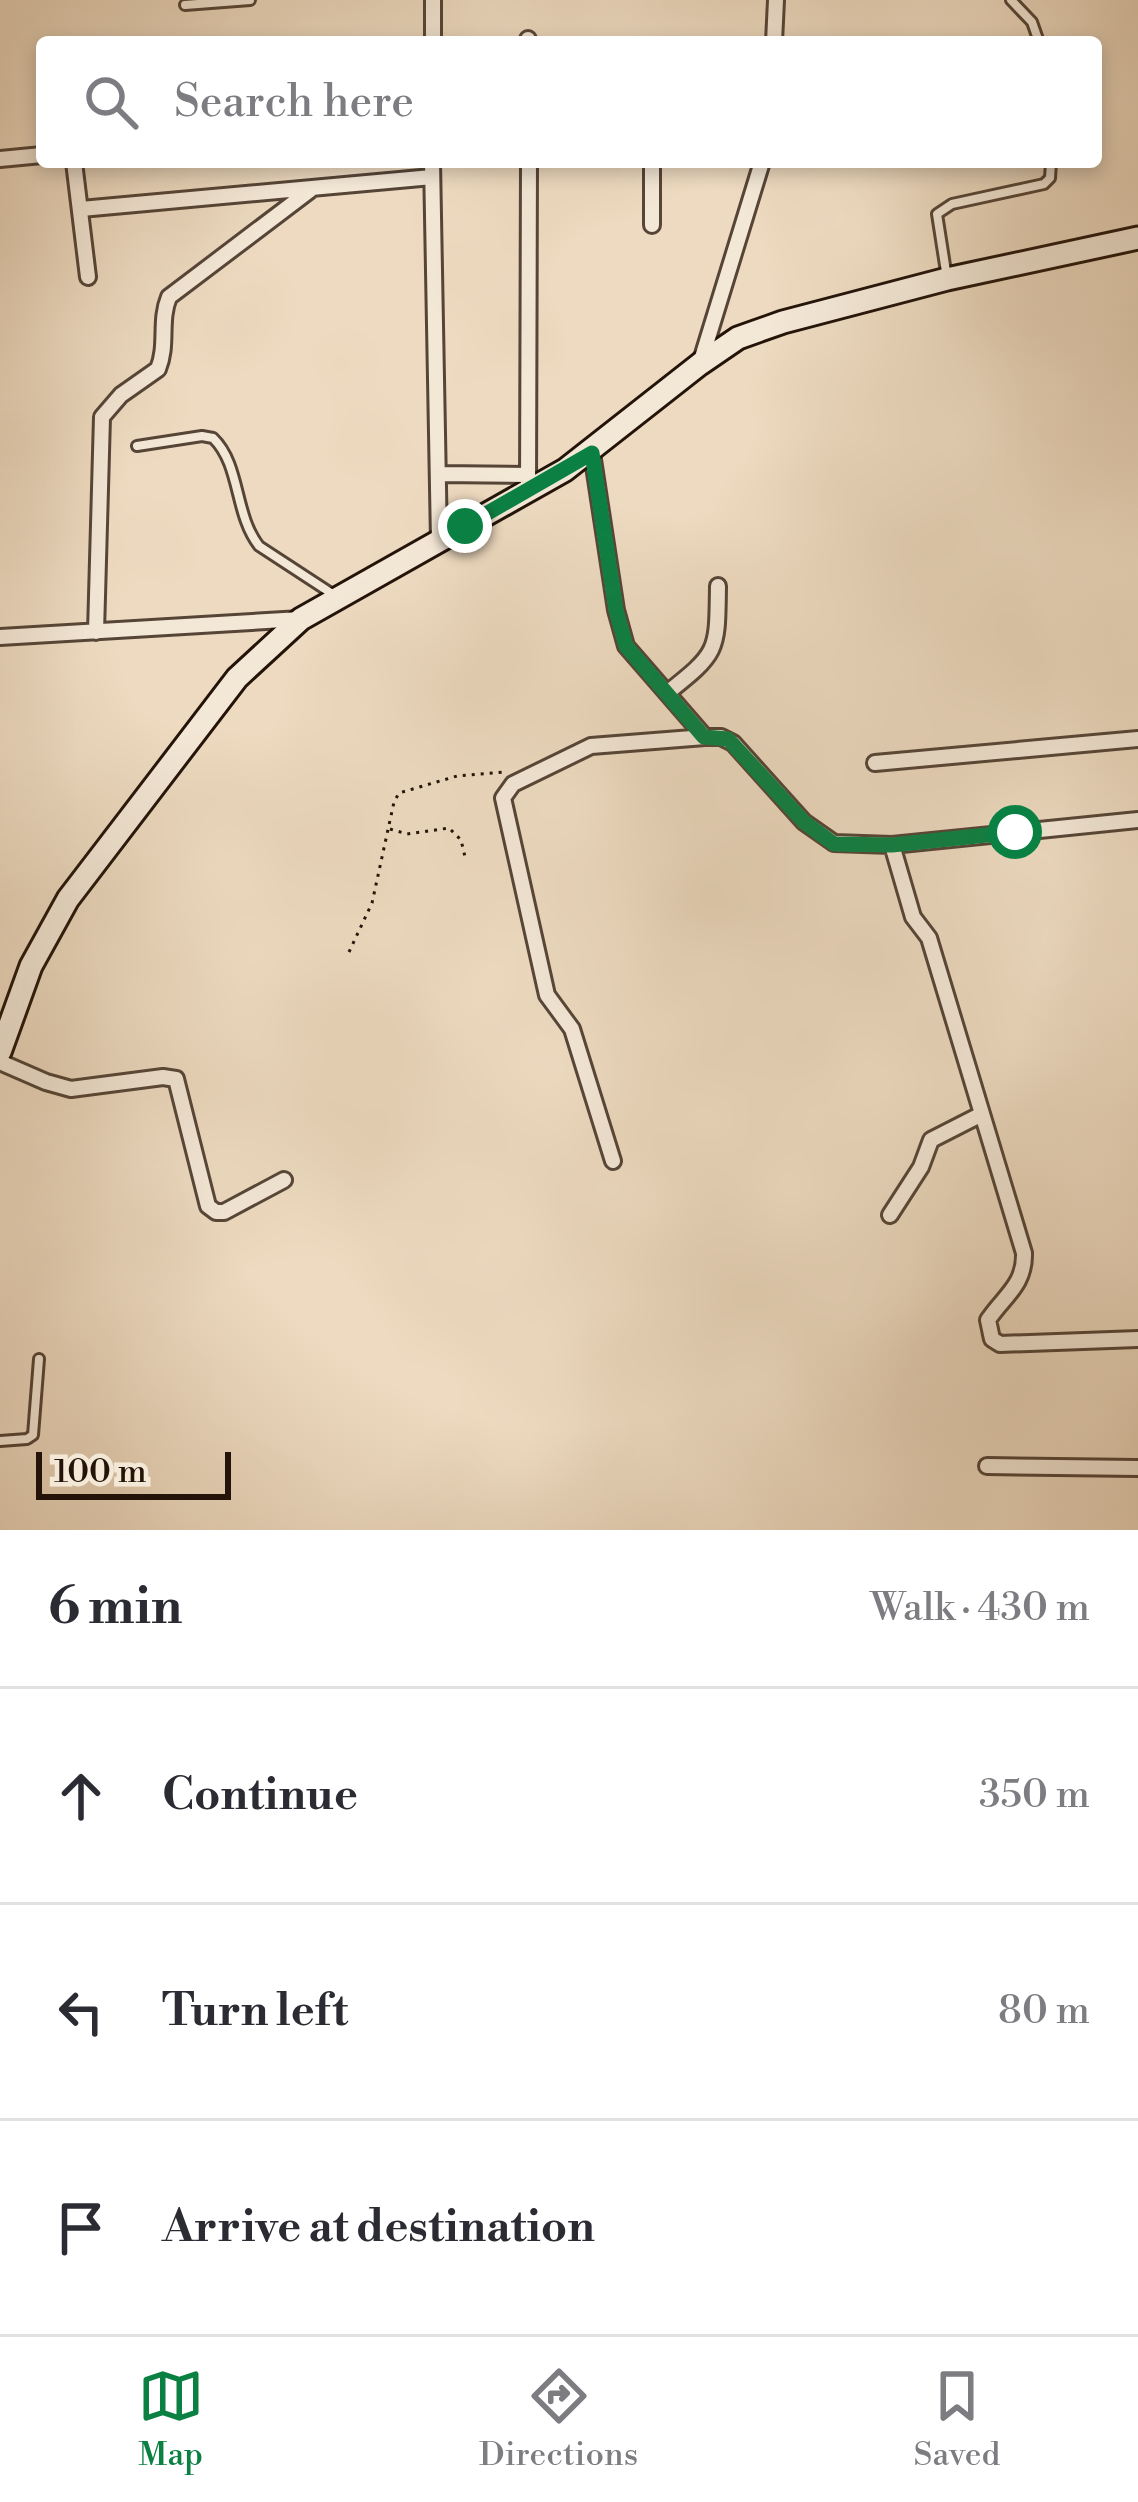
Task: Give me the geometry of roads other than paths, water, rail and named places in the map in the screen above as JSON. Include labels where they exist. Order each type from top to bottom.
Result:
[{"type":"street","points":[[433,0],[433,36]]},
{"type":"street","points":[[774,36],[776,0]]},
{"type":"street","points":[[0,159],[36,156]]},
{"type":"street","points":[[75,168],[88,277]]},
{"type":"street","points":[[528,483],[529,168]]},
{"type":"street","points":[[652,168],[652,225]]},
{"type":"street","points":[[700,364],[760,168]]},
{"type":"street","points":[[81,209],[313,188],[432,170],[439,541]]},
{"type":"street","points":[[96,632],[102,417],[121,395],[158,369],[169,297],[313,188]]},
{"type":"street","points":[[0,1052],[31,966],[68,899],[237,678],[301,619],[439,541],[528,483],[592,453],[738,338],[947,280],[1138,238]]},
{"type":"street","points":[[592,453],[620,632],[637,661],[704,737]]},
{"type":"street","points":[[438,474],[528,483]]},
{"type":"street","points":[[667,693],[703,664],[715,646],[718,586]]},
{"type":"street","points":[[0,638],[301,619]]},
{"type":"street","points":[[613,1161],[572,1029],[547,995],[503,798],[513,784],[591,746],[704,737],[728,739],[804,822],[834,844],[892,845],[1138,820]]},
{"type":"street","points":[[875,763],[1138,739]]},
{"type":"street","points":[[892,845],[913,917],[929,938],[1024,1264],[1017,1286],[990,1315],[992,1339],[1000,1344],[1138,1339]]},
{"type":"street","points":[[0,1062],[71,1089],[176,1079],[208,1205],[216,1212],[284,1180]]},
{"type":"street","points":[[890,1215],[921,1167],[931,1140],[982,1114]]},
{"type":"street","points":[[987,1466],[1138,1468]]},
{"type":"lane","points":[[184,5],[250,0]]},
{"type":"lane","points":[[1011,0],[1032,22],[1037,36]]},
{"type":"lane","points":[[947,280],[937,214],[952,204],[1044,184],[1051,168]]},
{"type":"lane","points":[[137,446],[213,438],[226,457],[250,534],[259,545],[338,598]]},
{"type":"lane","points":[[0,1441],[33,1435],[39,1359]]}]
